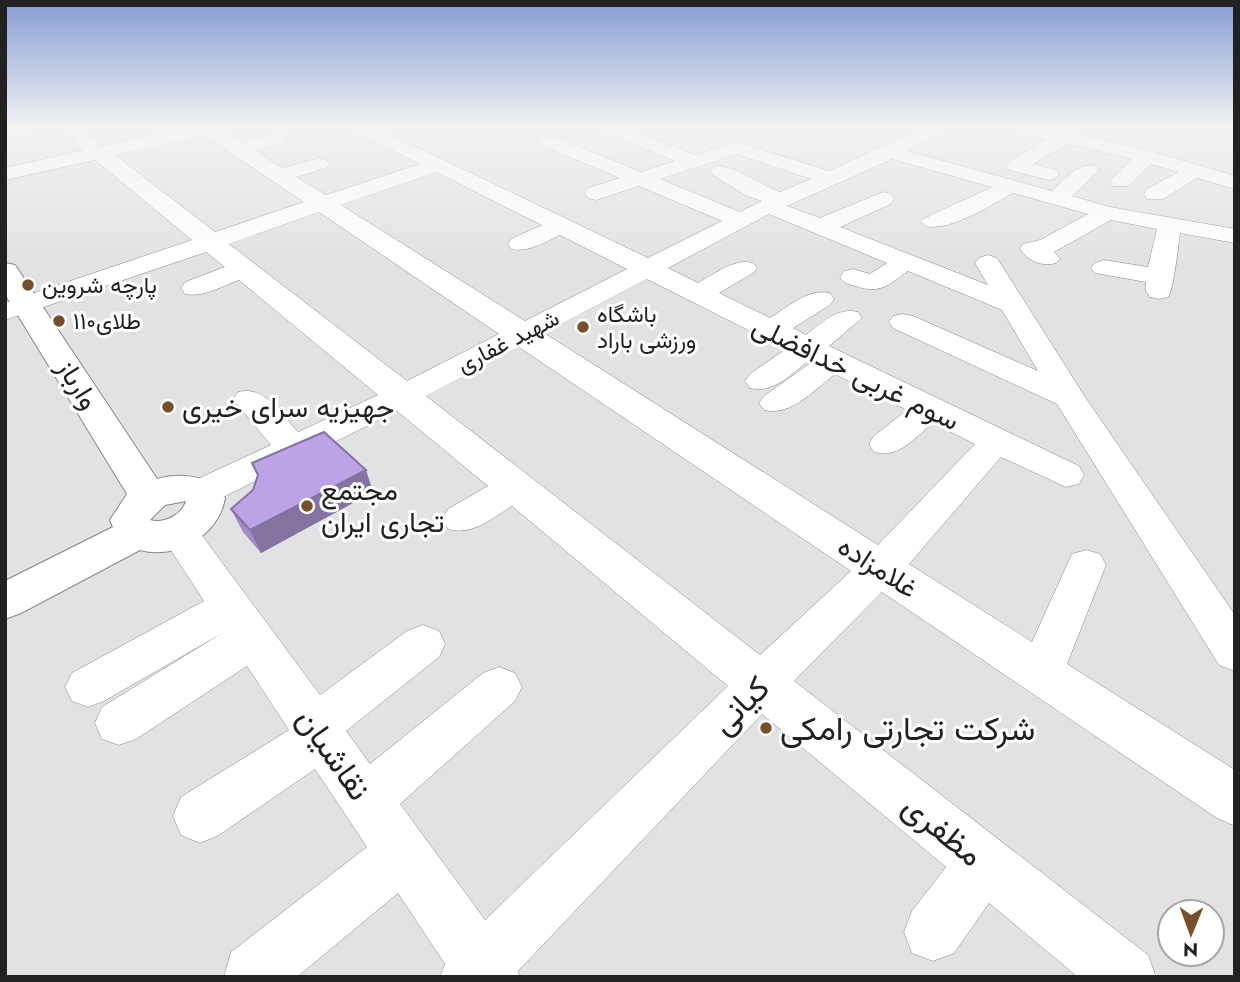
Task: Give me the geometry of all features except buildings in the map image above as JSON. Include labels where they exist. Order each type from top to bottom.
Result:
[{"type":"main road","name":"وارباز","points":[[5,271],[17,308],[166,514]]},
{"type":"main road","name":"شهید غفاری","points":[[5,601],[166,514]]},
{"type":"street","name":"مظفری","points":[[116,173],[211,242],[1126,977]]},
{"type":"street","name":"غلامزاده","points":[[276,173],[1235,800]]},
{"type":"street","points":[[279,175],[287,173]]},
{"type":"street","points":[[17,308],[413,173]]},
{"type":"street","name":"سوم غربی خدافضلی","points":[[453,173],[1066,475]]},
{"type":"street","points":[[466,179],[484,173]]},
{"type":"street","points":[[625,173],[740,220]]},
{"type":"street","points":[[596,193],[655,173]]},
{"type":"street","points":[[723,173],[820,227],[922,269],[966,299],[1012,304]]},
{"type":"street","points":[[812,173],[828,178]]},
{"type":"street","name":"شهید غفاری","points":[[166,514],[837,173]]},
{"type":"street","points":[[973,173],[1014,196]]},
{"type":"street","points":[[1026,173],[1050,190],[1095,206],[1235,236]]},
{"type":"street","points":[[933,220],[1014,196],[1050,190],[1072,173]]},
{"type":"street","points":[[1121,181],[1130,173]]},
{"type":"street","points":[[1110,264],[1159,283],[1164,222],[1194,173]]},
{"type":"street","points":[[1204,173],[1227,181]]},
{"type":"street","points":[[942,189],[979,177]]},
{"type":"street","points":[[1202,192],[1227,181]]},
{"type":"street","points":[[820,227],[883,199]]},
{"type":"street","points":[[1009,242],[1021,237],[1021,230],[1039,222],[1095,206]]},
{"type":"street","points":[[1046,258],[1032,249],[1047,246],[1095,206]]},
{"type":"street","points":[[520,244],[560,226]]},
{"type":"street","points":[[852,240],[882,229]]},
{"type":"street","points":[[853,277],[873,283],[922,269],[980,260],[1012,304],[1069,397],[1235,652]]},
{"type":"street","points":[[698,294],[744,268]]},
{"type":"street","points":[[194,288],[244,269]]},
{"type":"street","points":[[922,269],[926,280],[899,309],[1069,397]]},
{"type":"street","points":[[770,330],[820,299]]},
{"type":"street","points":[[768,392],[820,355],[848,318]]},
{"type":"street","points":[[979,336],[1050,365]]},
{"type":"street","points":[[249,399],[293,448]]},
{"type":"street","points":[[886,444],[929,409]]},
{"type":"street","name":"کیانی","points":[[481,973],[761,684],[880,569],[996,442]]},
{"type":"street","points":[[461,519],[516,487]]},
{"type":"street","name":"نقاشیان","points":[[166,514],[403,853],[481,973]]},
{"type":"street","points":[[1041,673],[1086,565]]},
{"type":"street","points":[[88,687],[242,623]]},
{"type":"street","points":[[119,723],[242,623]]},
{"type":"street","points":[[200,816],[318,732],[423,645]]},
{"type":"street","points":[[366,800],[499,687]]},
{"type":"street","points":[[253,974],[403,853]]},
{"type":"street","points":[[933,932],[984,863]]},
{"type":"place","name":"پارچه شروین","points":[[28,285]]},
{"type":"place","name":"طلای۱۱۰","points":[[59,321]]},
{"type":"place","name":"باشگاه ورزشی باراد","points":[[583,327]]},
{"type":"place","name":"جهیزیه سرای خیری","points":[[168,407]]},
{"type":"place","name":"مجتمع تجاری ایران","points":[[307,506]]},
{"type":"place","name":"شرکت تجارتی رامکی","points":[[766,728]]}]
